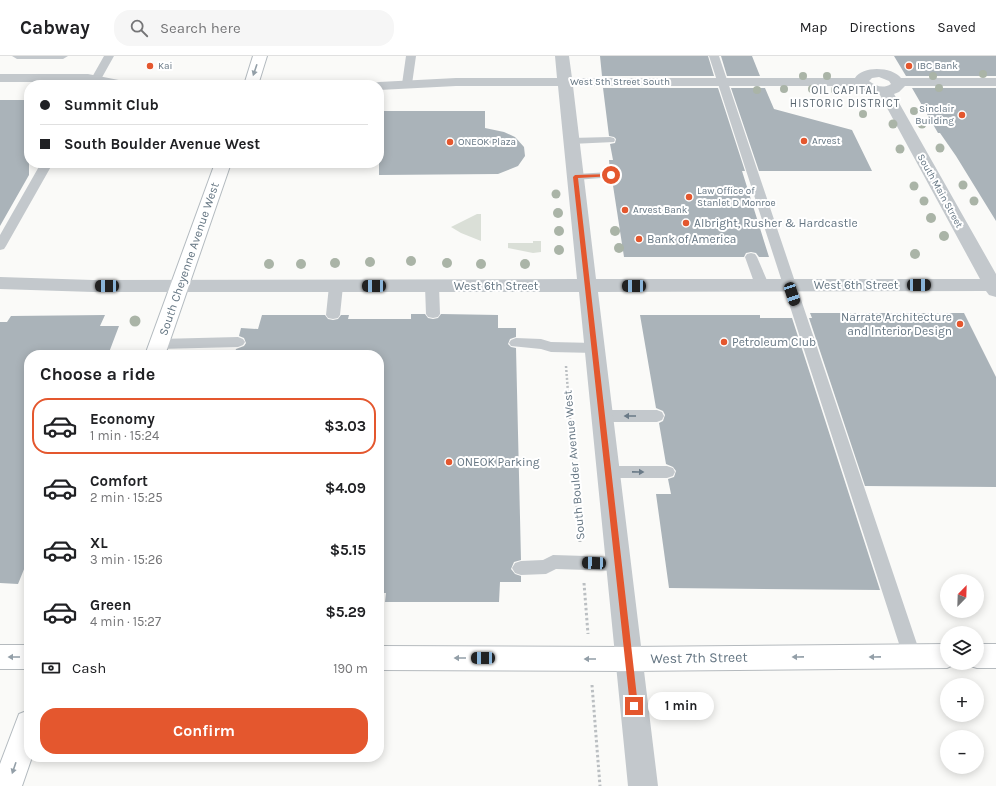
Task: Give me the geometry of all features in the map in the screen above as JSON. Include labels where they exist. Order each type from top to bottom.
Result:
[{"type":"main road","points":[[252,80],[260,56]]},
{"type":"main road","name":"South Cheyenne Avenue West","points":[[157,350],[221,168]]},
{"type":"main road","name":"West 7th Street","points":[[384,658],[629,659],[940,656]]},
{"type":"main road","points":[[984,656],[996,656]]},
{"type":"main road","points":[[0,657],[24,657]]},
{"type":"main road","points":[[7,786],[24,738]]},
{"type":"street","points":[[562,56],[603,416],[642,786]]},
{"type":"street","points":[[868,60],[875,73]]},
{"type":"street","points":[[891,86],[890,76],[875,73],[864,76],[861,79],[862,82],[871,88],[996,82]]},
{"type":"street","points":[[0,78],[101,80]]},
{"type":"street","name":"West 5th Street South","points":[[384,86],[441,82],[862,82]]},
{"type":"street","name":"South Main Street","points":[[891,86],[995,286]]},
{"type":"street","name":"West 6th Street","points":[[0,283],[93,286],[995,286]]},
{"type":"lane","points":[[17,56],[63,56]]},
{"type":"lane","points":[[96,79],[109,56]]},
{"type":"lane","points":[[408,84],[411,56]]},
{"type":"lane","points":[[714,56],[912,656]]},
{"type":"lane","points":[[571,141],[610,140]]},
{"type":"lane","points":[[0,246],[44,168]]},
{"type":"lane","points":[[575,177],[611,175]]},
{"type":"lane","points":[[751,257],[762,285]]},
{"type":"lane","points":[[333,316],[336,286]]},
{"type":"lane","points":[[432,286],[433,314]]},
{"type":"lane","points":[[157,350],[238,342]]},
{"type":"lane","points":[[516,343],[595,348]]},
{"type":"lane","points":[[603,416],[658,416]]},
{"type":"lane","points":[[609,472],[667,472]]},
{"type":"lane","points":[[521,568],[546,568],[553,562],[619,564]]},
{"type":"path","name":"South Boulder Avenue West","points":[[568,347],[566,359],[600,786]]},
{"type":"shaded area","points":[[477,214],[481,214],[481,241],[461,233],[451,227]]},
{"type":"shaded area","points":[[533,241],[541,241],[541,252],[533,253],[508,248],[508,243],[533,243]]},
{"type":"building","points":[[600,56],[708,56],[714,76],[602,76]]},
{"type":"building","points":[[721,56],[752,56],[760,76],[727,76]]},
{"type":"building","points":[[894,56],[996,56],[996,76],[906,76]]},
{"type":"building","points":[[603,88],[718,88],[745,171],[742,171],[769,257],[759,257],[756,253],[751,252],[746,253],[744,257],[624,257],[612,179],[616,178],[618,175],[615,172],[610,171],[609,160],[613,160],[610,144],[615,143],[616,139],[609,136]]},
{"type":"building","name":"Arvest","points":[[731,88],[765,88],[774,109],[852,130],[872,171],[759,171]]},
{"type":"building","points":[[912,88],[996,88],[996,221],[956,156],[940,133],[938,133]]},
{"type":"building","points":[[0,100],[24,100],[24,168],[29,168],[29,175],[0,226]]},
{"type":"building","name":"ONEOK Plaza","points":[[384,111],[485,111],[485,128],[504,132],[515,137],[524,147],[525,156],[518,166],[498,174],[379,175],[379,168],[384,168]]},
{"type":"building","points":[[810,313],[964,313],[996,377],[996,487],[865,486],[809,318],[812,318]]},
{"type":"building","name":"ONEOK Parking","points":[[411,314],[425,314],[428,318],[433,319],[438,318],[441,314],[498,315],[498,328],[516,328],[516,337],[510,339],[508,344],[511,347],[516,348],[521,560],[514,562],[511,569],[515,574],[521,576],[521,582],[500,582],[499,602],[385,602],[384,350],[236,350],[244,346],[246,343],[244,338],[239,336],[241,328],[258,329],[262,315],[325,315],[328,319],[333,320],[338,319],[341,315],[349,315],[348,319],[411,319]]},
{"type":"building","points":[[105,315],[100,326],[119,326],[110,350],[24,350],[24,569],[18,584],[0,583],[0,322],[7,322],[11,316]]},
{"type":"building","points":[[640,315],[760,315],[760,318],[792,318],[880,590],[669,588],[656,494],[671,494],[668,479],[674,477],[676,471],[673,467],[666,464],[659,423],[663,421],[665,415],[663,411],[656,408]]},
{"type":"place","name":"Kai","points":[[150,66]]},
{"type":"place","name":"IBC Bank","points":[[909,66]]},
{"type":"place","name":"Sinclair Building","points":[[962,115]]},
{"type":"place","name":"Arvest","points":[[804,141]]},
{"type":"place","name":"ONEOK Plaza","points":[[450,142]]},
{"type":"place","name":"Law Office of Stanlet D Monroe","points":[[689,197]]},
{"type":"place","name":"Arvest Bank","points":[[625,210]]},
{"type":"place","name":"Albright, Rusher & Hardcastle","points":[[686,223]]},
{"type":"place","name":"Bank of America","points":[[639,239]]},
{"type":"place","name":"Narrate Architecture and Interior Design","points":[[960,324]]},
{"type":"place","name":"Petroleum Club","points":[[724,342]]},
{"type":"place","name":"ONEOK Parking","points":[[449,462]]},
{"type":"district","name":"OIL CAPITAL HISTORIC DISTRICT","points":[[845,96]]},
{"type":"route","points":[[611,175],[575,177],[590,297],[634,706]]}]
